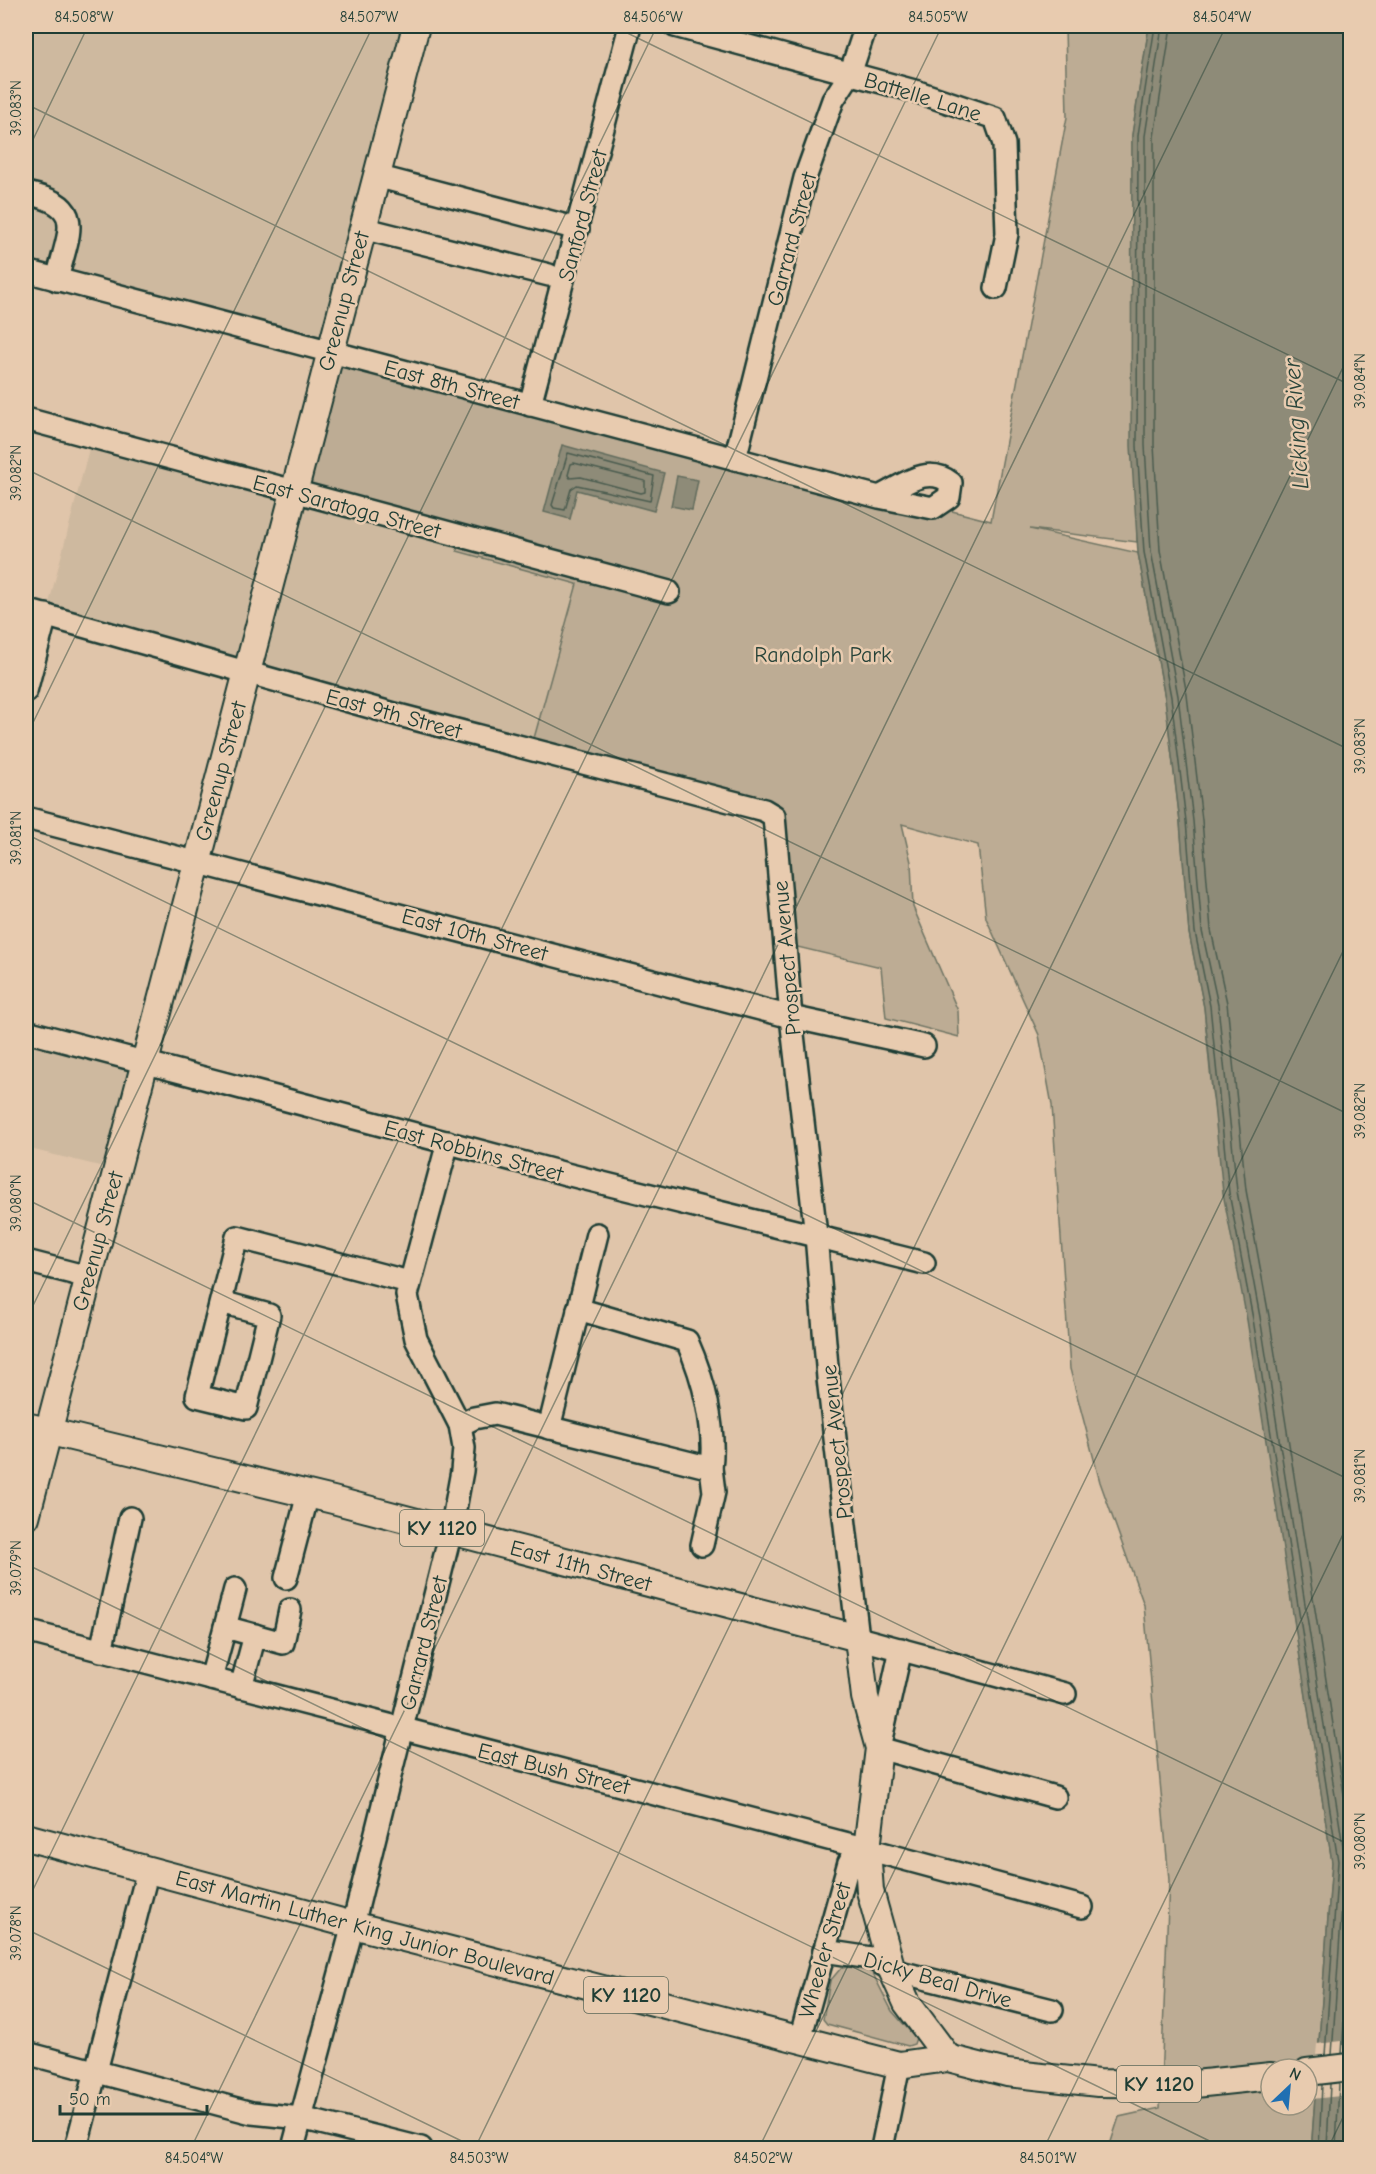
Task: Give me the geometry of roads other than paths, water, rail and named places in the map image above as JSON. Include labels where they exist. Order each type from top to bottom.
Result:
[{"type":"main road","name":"Greenup Street","points":[[26,1517],[37,1429],[88,1277],[416,26]]},
{"type":"main road","name":"East 11th Street","points":[[37,1429],[451,1530],[858,1638]]},
{"type":"main road","name":"Prospect Avenue","points":[[858,1638],[865,1697],[879,1748],[858,1855],[892,1970],[907,2003],[948,2058]]},
{"type":"main road","name":"East Martin Luther King Junior Boulevard","points":[[26,1837],[353,1926],[898,2065],[948,2058],[991,2070],[1046,2079],[1098,2083],[1195,2084],[1259,2077]]},
{"type":"main road","points":[[1319,2071],[1350,2067]]},
{"type":"street","name":"Sanford Street","points":[[530,405],[630,26]]},
{"type":"street","name":"Battelle Lane","points":[[675,26],[850,74],[995,118],[1004,144],[1007,234],[996,288]]},
{"type":"street","name":"Garrard Street","points":[[735,459],[805,178],[833,100],[850,74],[866,26]]},
{"type":"street","points":[[376,176],[578,229]]},
{"type":"street","points":[[26,193],[54,201],[62,205],[68,214],[69,226],[57,280]]},
{"type":"street","points":[[362,228],[549,275]]},
{"type":"street","name":"East 8th Street","points":[[26,271],[879,497]]},
{"type":"street","name":"East Saratoga Street","points":[[26,419],[669,592]]},
{"type":"street","name":"East 9th Street","points":[[26,610],[391,713],[764,810]]},
{"type":"street","points":[[26,692],[46,615]]},
{"type":"street","name":"Prospect Avenue","points":[[764,810],[774,816],[791,1017],[816,1235],[828,1378],[858,1638]]},
{"type":"street","name":"East 10th Street","points":[[26,818],[791,1017],[924,1046]]},
{"type":"street","name":"East Robbins Street","points":[[26,1032],[570,1175],[924,1263]]},
{"type":"street","name":"Garrard Street","points":[[293,2148],[353,1926],[451,1530],[462,1471],[464,1448],[460,1425],[416,1339],[408,1295],[409,1282],[448,1143]]},
{"type":"street","points":[[549,1428],[597,1234]]},
{"type":"street","points":[[221,1302],[269,1315],[246,1408],[197,1396],[237,1237],[409,1282]]},
{"type":"street","points":[[26,1261],[88,1277]]},
{"type":"street","points":[[578,1310],[687,1341],[698,1365],[714,1445],[711,1468],[714,1492],[702,1545]]},
{"type":"street","points":[[460,1425],[474,1418],[495,1414],[711,1468]]},
{"type":"street","points":[[286,1578],[308,1494]]},
{"type":"street","points":[[101,1651],[130,1518]]},
{"type":"street","points":[[211,1679],[235,1589]]},
{"type":"street","points":[[225,1627],[283,1643],[290,1611]]},
{"type":"street","name":"East Bush Street","points":[[26,1631],[401,1728],[858,1855],[1082,1907]]},
{"type":"street","points":[[241,1687],[255,1635]]},
{"type":"street","name":"East 11th Street","points":[[858,1638],[1065,1694]]},
{"type":"street","points":[[901,1649],[879,1748],[1055,1797]]},
{"type":"street","name":"Wheeler Street","points":[[800,2039],[824,1951],[858,1855]]},
{"type":"street","points":[[76,2148],[148,1870]]},
{"type":"street","name":"Dicky Beal Drive","points":[[824,1951],[871,1958],[892,1970],[1052,2010]]},
{"type":"street","points":[[26,2053],[252,2113],[301,2118],[422,2148]]},
{"type":"street","points":[[882,2148],[898,2065]]},
{"type":"water","name":"Licking River","points":[[1149,26],[1350,26],[1350,2148],[1313,2148],[1314,2117],[1319,2117],[1318,2057],[1332,1862],[1247,1320],[1223,1193],[1204,1007],[1189,933],[1180,822],[1165,698],[1138,553],[1131,446],[1132,135]]},
{"type":"water","points":[[562,445],[664,473],[654,511],[577,490],[570,519],[544,512]]},
{"type":"water","points":[[677,476],[698,480],[692,510],[671,506]]},
{"type":"park label","name":"Randolph Park","points":[[823,654]]}]
